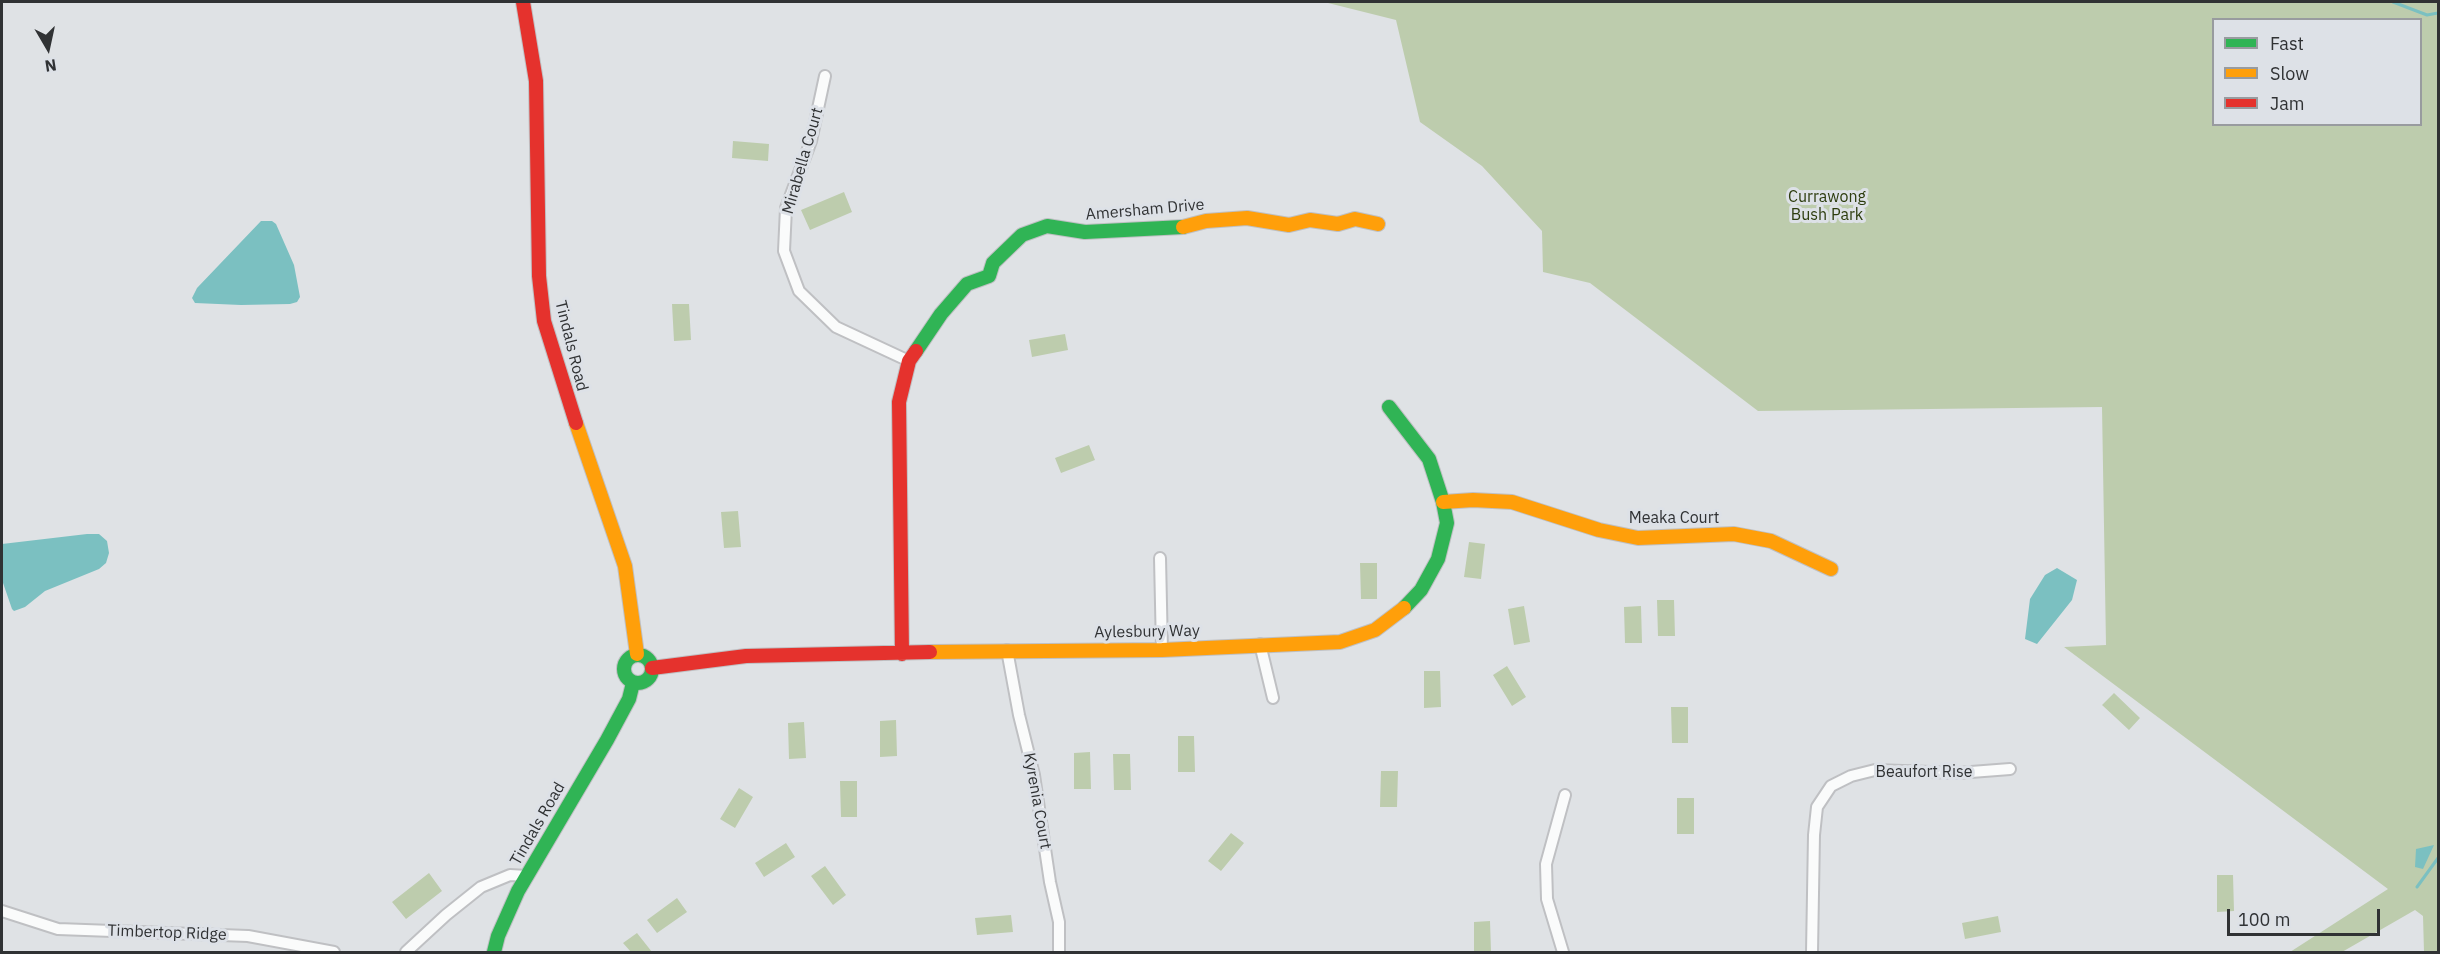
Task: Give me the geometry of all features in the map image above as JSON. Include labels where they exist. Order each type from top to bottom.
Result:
[{"type":"street","name":"Tindals Road","points":[[523,2],[536,81],[538,276],[544,321],[556,368],[625,566],[638,654]]},
{"type":"street","name":"Mirabella Court","points":[[825,76],[811,141],[786,208],[784,251],[799,291],[836,327],[909,361]]},
{"type":"street","name":"Amersham Drive","points":[[902,654],[899,402],[909,361],[941,314],[967,284],[989,276],[993,263],[1022,236],[1047,226],[1085,232],[1182,227],[1206,221],[1247,218],[1289,225],[1310,220],[1338,225],[1355,219],[1378,224]]},
{"type":"street","name":"Aylesbury Way","points":[[652,668],[746,656],[1007,650],[1162,650],[1340,642],[1375,630],[1396,616],[1421,590],[1438,559],[1447,523],[1443,502],[1429,459],[1389,408]]},
{"type":"street","name":"Meaka Court","points":[[1443,502],[1473,500],[1512,502],[1599,530],[1638,538],[1734,534],[1771,541],[1831,568]]},
{"type":"street","points":[[1160,558],[1162,650]]},
{"type":"street","points":[[1260,644],[1273,698]]},
{"type":"street","name":"Kyrenia Court","points":[[1007,650],[1019,715],[1034,775],[1050,882],[1059,922],[1059,952]]},
{"type":"street","points":[[638,654],[649,660],[652,668],[647,680],[633,683],[626,678],[624,665],[629,657],[638,654]]},
{"type":"street","name":"Tindals Road","points":[[494,952],[506,918],[527,876],[607,740],[629,699],[633,683]]},
{"type":"street","name":"Beaufort Rise","points":[[1812,952],[1814,835],[1817,807],[1831,786],[1851,776],[1875,770],[1959,773],[2010,769]]},
{"type":"street","points":[[1563,952],[1547,899],[1546,864],[1565,795]]},
{"type":"street","points":[[406,952],[481,887],[510,874],[527,876]]},
{"type":"street","name":"Timbertop Ridge","points":[[2,910],[57,929],[248,936],[334,952]]},
{"type":"green space","name":"Currawong Bush Park","points":[[1324,2],[2438,2],[2438,952],[2424,952],[2423,916],[2415,910],[2342,952],[2290,952],[2388,889],[2064,647],[2106,645],[2102,407],[1758,411],[1590,283],[1543,272],[1542,231],[1482,166],[1420,122],[1396,20]]},
{"type":"green space","points":[[733,141],[769,144],[768,161],[732,158]]},
{"type":"green space","points":[[844,192],[852,212],[810,230],[801,210]]},
{"type":"green space","points":[[672,304],[689,304],[691,340],[674,341]]},
{"type":"green space","points":[[1065,334],[1068,350],[1032,357],[1029,340]]},
{"type":"green space","points":[[1089,445],[1095,460],[1061,473],[1055,458]]},
{"type":"green space","points":[[738,511],[741,547],[724,548],[721,512]]},
{"type":"green space","points":[[1469,542],[1485,544],[1481,579],[1464,577]]},
{"type":"green space","points":[[1360,563],[1377,563],[1377,599],[1361,599]]},
{"type":"green space","points":[[1657,600],[1674,600],[1675,636],[1658,636]]},
{"type":"green space","points":[[1524,606],[1530,642],[1514,645],[1508,609]]},
{"type":"green space","points":[[1641,606],[1642,643],[1625,643],[1624,607]]},
{"type":"green space","points":[[1507,666],[1526,697],[1512,706],[1493,675]]},
{"type":"green space","points":[[1424,671],[1440,671],[1441,707],[1424,708]]},
{"type":"green space","points":[[2114,693],[2140,718],[2129,730],[2102,705]]},
{"type":"green space","points":[[1671,707],[1688,707],[1688,743],[1672,743]]},
{"type":"green space","points":[[896,720],[897,756],[880,757],[880,721]]},
{"type":"green space","points":[[804,722],[806,758],[789,759],[788,723]]},
{"type":"green space","points":[[1178,736],[1194,736],[1195,772],[1178,772]]},
{"type":"green space","points":[[1090,752],[1091,789],[1074,789],[1074,753]]},
{"type":"green space","points":[[1113,754],[1130,754],[1131,790],[1114,790]]},
{"type":"green space","points":[[1381,771],[1398,771],[1397,807],[1380,807]]},
{"type":"green space","points":[[840,781],[857,781],[857,817],[841,817]]},
{"type":"green space","points":[[739,788],[753,797],[735,828],[720,819]]},
{"type":"green space","points":[[1677,798],[1694,798],[1694,834],[1677,834]]},
{"type":"green space","points":[[1231,833],[1244,843],[1221,871],[1208,861]]},
{"type":"green space","points":[[786,843],[795,857],[764,877],[755,863]]},
{"type":"green space","points":[[825,866],[846,895],[833,905],[811,876]]},
{"type":"green space","points":[[429,873],[442,891],[406,919],[392,902]]},
{"type":"green space","points":[[2217,875],[2233,875],[2234,911],[2217,912]]},
{"type":"green space","points":[[677,898],[687,912],[657,933],[647,920]]},
{"type":"green space","points":[[1011,915],[1013,932],[977,935],[975,918]]},
{"type":"green space","points":[[1998,916],[2001,932],[1965,939],[1962,923]]},
{"type":"green space","points":[[1490,921],[1491,952],[1474,952],[1474,922]]},
{"type":"green space","points":[[637,933],[652,952],[631,952],[623,943]]},
{"type":"water","points":[[261,221],[272,221],[276,224],[294,265],[300,297],[297,302],[241,305],[195,303],[192,298],[197,288]]},
{"type":"water","points":[[99,534],[107,541],[109,553],[106,563],[99,569],[45,591],[25,607],[14,611],[2,580],[2,544]]},
{"type":"water","points":[[2057,568],[2077,580],[2072,600],[2037,644],[2025,639],[2030,599],[2045,575]]},
{"type":"water","points":[[2434,845],[2423,869],[2415,867],[2416,849]]},
{"type":"waterway","points":[[2393,2],[2427,15],[2438,13]]},
{"type":"waterway","points":[[2417,887],[2438,858]]},
{"type":"traffic: fast","points":[[916,351],[941,314],[967,284],[989,276],[993,263],[1022,235],[1047,226],[1085,232],[1183,227]]},
{"type":"traffic: fast","points":[[1389,407],[1429,459],[1443,502],[1447,523],[1438,559],[1421,590],[1404,608]]},
{"type":"traffic: fast","points":[[638,655],[648,659],[652,669],[648,679],[638,683],[628,679],[624,669],[628,659],[638,655]]},
{"type":"traffic: fast","points":[[494,952],[498,936],[518,891],[607,740],[629,699],[633,683]]},
{"type":"traffic: slow","points":[[1183,227],[1206,221],[1247,218],[1289,225],[1310,220],[1338,224],[1355,219],[1378,224]]},
{"type":"traffic: slow","points":[[576,423],[625,566],[637,654]]},
{"type":"traffic: slow","points":[[1443,502],[1473,500],[1512,502],[1599,530],[1638,538],[1734,534],[1771,541],[1831,569]]},
{"type":"traffic: slow","points":[[930,652],[1162,650],[1340,642],[1375,630],[1404,608]]},
{"type":"traffic: jam","points":[[523,2],[536,81],[539,276],[544,321],[576,423]]},
{"type":"traffic: jam","points":[[902,654],[899,402],[909,361],[916,351]]},
{"type":"traffic: jam","points":[[652,668],[746,656],[930,652]]}]
